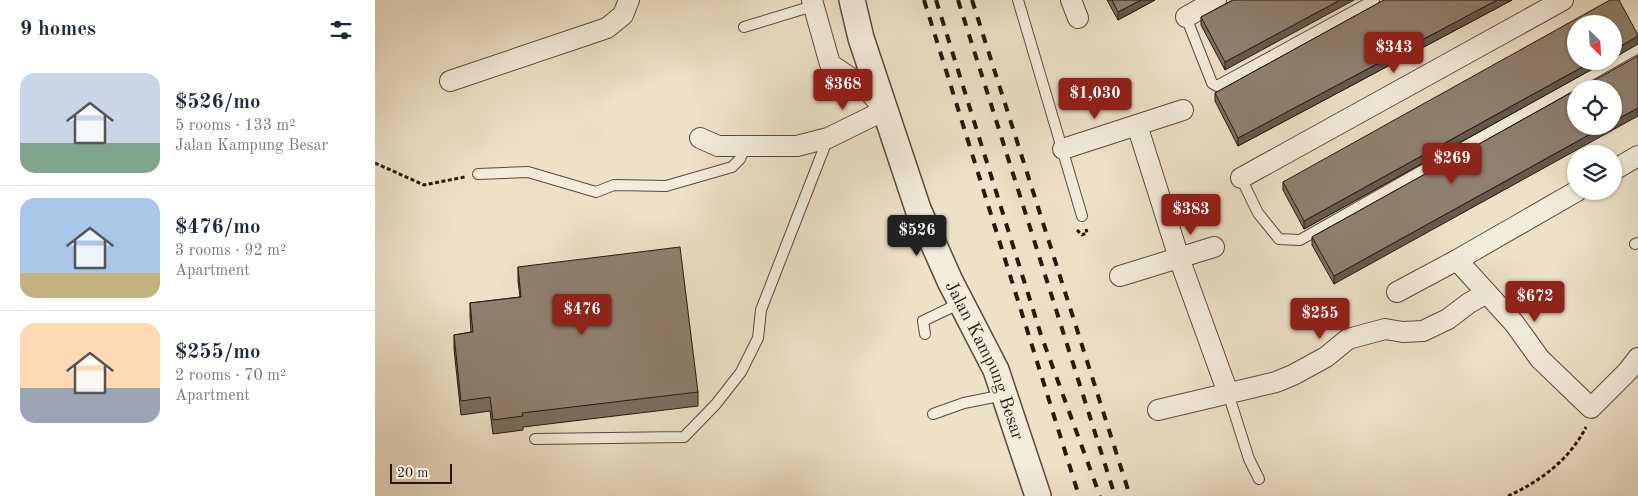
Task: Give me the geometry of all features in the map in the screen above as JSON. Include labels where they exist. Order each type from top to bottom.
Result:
[{"type":"street","points":[[450,81],[607,28],[623,15],[629,0]]},
{"type":"street","name":"Jalan Kampung Besar","points":[[852,0],[861,38],[918,209],[995,370],[1038,496]]},
{"type":"street","points":[[1187,17],[1216,0]]},
{"type":"street","points":[[1241,178],[1563,0]]},
{"type":"street","points":[[700,138],[718,146],[797,146],[828,138],[885,110],[867,89],[830,64],[813,3]]},
{"type":"street","points":[[1063,148],[1183,110]]},
{"type":"street","points":[[1137,125],[1179,258],[1228,393]]},
{"type":"street","points":[[1622,165],[1638,156]]},
{"type":"street","points":[[1397,292],[1567,197]]},
{"type":"street","points":[[1120,276],[1214,247]]},
{"type":"street","points":[[1457,260],[1513,323],[1540,359],[1591,408],[1635,371]]},
{"type":"street","points":[[1158,410],[1276,382],[1326,357],[1349,339],[1385,329],[1403,332],[1423,331],[1448,319],[1469,303],[1487,293]]},
{"type":"lane","points":[[1018,0],[1082,216]]},
{"type":"lane","points":[[1187,17],[1212,83],[1217,86],[1374,0]]},
{"type":"lane","points":[[744,27],[813,3]]},
{"type":"lane","points":[[1241,178],[1258,214],[1279,239],[1300,240],[1638,48]]},
{"type":"lane","points":[[535,439],[684,437],[716,404],[741,372],[758,338],[761,310],[828,138]]},
{"type":"lane","points":[[478,174],[528,172],[596,192],[614,185],[666,186],[732,167],[740,159],[745,147]]},
{"type":"lane","points":[[925,334],[923,321],[950,308],[959,298]]},
{"type":"lane","points":[[1228,393],[1249,459],[1259,478]]},
{"type":"lane","points":[[933,414],[964,403],[1004,395]]},
{"type":"path","points":[[375,163],[424,185],[478,174]]},
{"type":"path","points":[[1508,496],[1524,489],[1565,459],[1579,442],[1591,408]]},
{"type":"building","points":[[1112,0],[1141,0],[1118,12]]},
{"type":"building","points":[[1233,0],[1340,0],[1225,62],[1201,17]]},
{"type":"building","points":[[1384,0],[1497,0],[1238,138],[1215,93]]},
{"type":"building","points":[[1610,0],[1619,0],[1638,36],[1623,45],[1623,15],[1583,15]]},
{"type":"building","points":[[1567,24],[1567,70],[1577,70],[1304,221],[1283,182]]},
{"type":"building","points":[[1638,56],[1638,108],[1622,117],[1622,80],[1595,80],[1613,70],[1623,70],[1623,64]]},
{"type":"building","points":[[1567,95],[1567,135],[1589,135],[1571,145],[1567,145],[1567,147],[1334,276],[1312,237]]},
{"type":"building","points":[[680,247],[698,392],[522,413],[523,416],[493,420],[490,397],[461,401],[454,335],[473,332],[470,303],[521,297],[518,267]]},
{"type":"railway","points":[[924,0],[1079,496]]},
{"type":"railway","points":[[936,0],[1041,335],[1100,496]]},
{"type":"railway","points":[[958,0],[1115,496]]},
{"type":"railway","points":[[972,0],[1130,496]]}]
